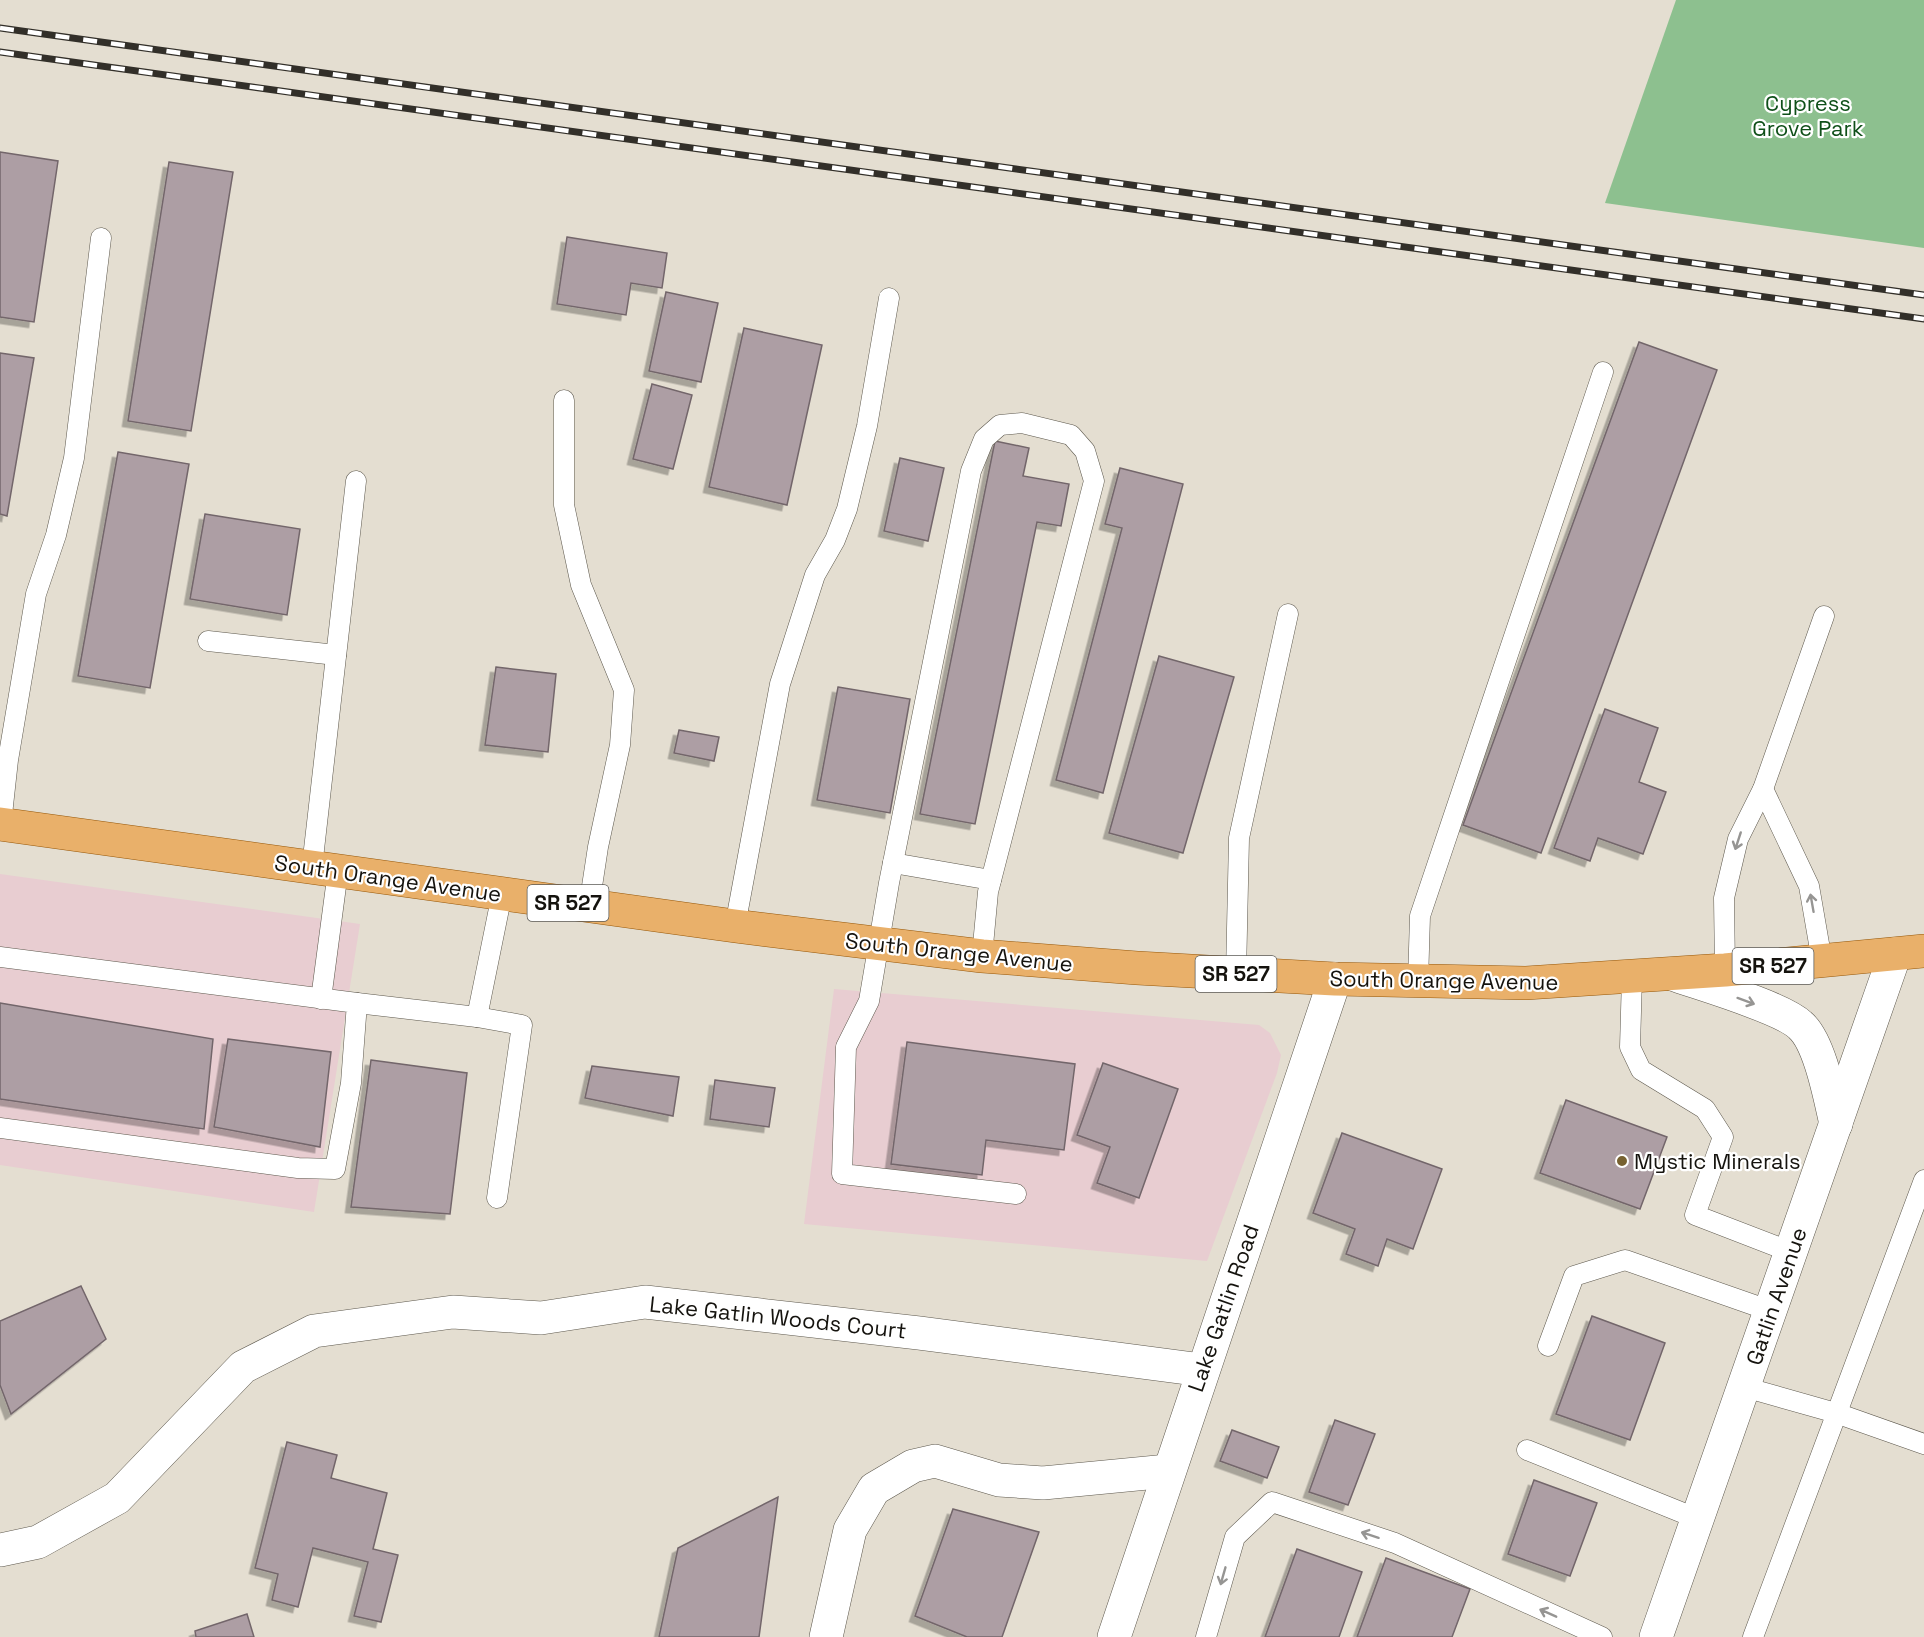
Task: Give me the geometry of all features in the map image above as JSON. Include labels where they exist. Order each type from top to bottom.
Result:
[{"type":"main road","name":"South Orange Avenue","points":[[0,824],[880,944],[982,956],[1236,974],[1419,982],[1526,983],[1725,970],[1910,952]]},
{"type":"street","name":"Gatlin Avenue","points":[[1656,1637],[1836,1124],[1910,952]]},
{"type":"street","points":[[1672,974],[1774,1011],[1801,1025],[1821,1061],[1836,1124]]},
{"type":"street","name":"Lake Gatlin Road","points":[[1114,1637],[1335,979]]},
{"type":"street","name":"Lake Gatlin Woods Court","points":[[0,1550],[38,1542],[117,1498],[243,1367],[314,1331],[453,1312],[541,1318],[645,1302],[920,1333],[1202,1370]]},
{"type":"street","points":[[826,1637],[850,1530],[874,1489],[913,1466],[935,1461],[999,1480],[1043,1483],[1168,1471]]},
{"type":"lane","points":[[0,824],[8,760],[36,594],[56,535],[74,458],[100,237]]},
{"type":"lane","points":[[735,926],[780,684],[815,575],[835,540],[847,509],[867,426],[889,298]]},
{"type":"lane","points":[[1419,982],[1420,916],[1603,372]]},
{"type":"lane","points":[[564,400],[564,505],[581,585],[624,690],[620,745],[598,847],[589,906]]},
{"type":"lane","points":[[982,956],[991,880],[1094,481],[1085,451],[1071,435],[1022,423],[1000,425],[984,439],[971,471],[893,863],[869,1002],[846,1047],[842,1174],[1016,1194]]},
{"type":"lane","points":[[321,999],[336,655],[357,481]]},
{"type":"lane","points":[[1236,974],[1239,838],[1288,614]]},
{"type":"lane","points":[[1725,970],[1724,898],[1738,839],[1763,789],[1824,616]]},
{"type":"lane","points":[[208,641],[336,655]]},
{"type":"lane","points":[[1763,789],[1809,886],[1822,961]]},
{"type":"lane","points":[[893,863],[991,880]]},
{"type":"lane","points":[[477,1017],[502,894]]},
{"type":"lane","points":[[0,957],[357,1004],[477,1017],[522,1025],[497,1198]]},
{"type":"lane","points":[[1632,977],[1630,1047],[1641,1070],[1705,1109],[1723,1137],[1695,1215],[1791,1252]]},
{"type":"lane","points":[[0,1128],[298,1168],[335,1169],[351,1083],[357,1004]]},
{"type":"lane","points":[[1753,1637],[1924,1180]]},
{"type":"lane","points":[[1548,1347],[1574,1276],[1625,1260],[1771,1311]]},
{"type":"lane","points":[[1744,1387],[1836,1413],[1924,1444]]},
{"type":"lane","points":[[1527,1450],[1698,1519]]},
{"type":"lane","points":[[1206,1637],[1235,1538],[1272,1502],[1395,1543],[1602,1637]]},
{"type":"shaded area","points":[[0,874],[360,924],[314,1212],[0,1165]]},
{"type":"shaded area","points":[[834,989],[1259,1025],[1270,1033],[1281,1055],[1277,1073],[1207,1261],[804,1224]]},
{"type":"green space","name":"Cypress Grove Park","points":[[1676,0],[1924,0],[1924,248],[1605,203]]},
{"type":"building","points":[[0,152],[58,161],[34,322],[0,317]]},
{"type":"building","points":[[169,162],[233,172],[191,431],[128,421]]},
{"type":"building","points":[[567,237],[667,253],[662,288],[631,283],[626,315],[557,304]]},
{"type":"building","points":[[666,292],[718,303],[701,382],[649,371]]},
{"type":"building","points":[[744,328],[822,345],[787,505],[709,487]]},
{"type":"building","points":[[1639,342],[1717,370],[1541,853],[1463,825]]},
{"type":"building","points":[[0,353],[34,358],[7,516],[0,514]]},
{"type":"building","points":[[652,384],[692,395],[673,469],[633,459]]},
{"type":"building","points":[[995,441],[1029,448],[1023,476],[1069,484],[1061,526],[1037,522],[975,824],[920,814]]},
{"type":"building","points":[[118,452],[189,464],[150,688],[78,676]]},
{"type":"building","points":[[900,458],[944,468],[928,541],[884,531]]},
{"type":"building","points":[[1120,468],[1183,484],[1103,793],[1056,780],[1122,528],[1105,524]]},
{"type":"building","points":[[205,514],[300,529],[287,615],[190,599]]},
{"type":"building","points":[[1159,656],[1234,677],[1183,853],[1109,833]]},
{"type":"building","points":[[496,667],[556,674],[548,752],[485,745]]},
{"type":"building","points":[[838,687],[910,699],[890,813],[817,800]]},
{"type":"building","points":[[1605,709],[1658,728],[1639,782],[1666,792],[1643,854],[1598,838],[1590,861],[1554,848]]},
{"type":"building","points":[[679,730],[719,737],[714,761],[674,753]]},
{"type":"building","points":[[0,1003],[213,1039],[204,1129],[0,1099]]},
{"type":"building","points":[[228,1039],[331,1052],[320,1147],[214,1127]]},
{"type":"building","points":[[907,1042],[1075,1064],[1064,1150],[986,1140],[982,1175],[891,1164]]},
{"type":"building","points":[[371,1060],[467,1073],[450,1214],[351,1207]]},
{"type":"building","points":[[1103,1063],[1178,1089],[1139,1198],[1097,1183],[1110,1147],[1077,1135]]},
{"type":"building","points":[[592,1066],[679,1077],[673,1116],[585,1098]]},
{"type":"building","points":[[715,1080],[775,1088],[769,1127],[710,1119]]},
{"type":"building","points":[[1566,1100],[1667,1137],[1640,1209],[1540,1173]]},
{"type":"building","points":[[1342,1133],[1442,1169],[1413,1249],[1387,1239],[1378,1266],[1346,1254],[1355,1229],[1313,1213]]},
{"type":"building","points":[[81,1286],[106,1339],[11,1414],[0,1385],[0,1321]]},
{"type":"building","points":[[1592,1316],[1665,1343],[1630,1440],[1556,1414]]},
{"type":"building","points":[[1335,1420],[1375,1434],[1348,1505],[1309,1492]]},
{"type":"building","points":[[1232,1430],[1279,1447],[1267,1478],[1220,1461]]},
{"type":"building","points":[[287,1442],[337,1455],[331,1478],[387,1493],[373,1549],[398,1555],[381,1622],[354,1616],[368,1562],[313,1548],[298,1607],[272,1600],[278,1574],[255,1568]]},
{"type":"building","points":[[1534,1480],[1597,1503],[1570,1576],[1508,1554]]},
{"type":"building","points":[[778,1497],[759,1637],[659,1637],[678,1548]]},
{"type":"building","points":[[953,1509],[1039,1532],[1002,1637],[967,1637],[915,1616]]},
{"type":"building","points":[[1297,1549],[1362,1572],[1339,1637],[1265,1637]]},
{"type":"building","points":[[1386,1558],[1470,1589],[1452,1637],[1357,1637]]},
{"type":"building","points":[[247,1614],[254,1637],[196,1637],[195,1631]]},
{"type":"railway","points":[[0,28],[1924,295]]},
{"type":"railway","points":[[0,52],[1924,319]]},
{"type":"place","name":"Mystic Minerals","points":[[1622,1161]]}]
